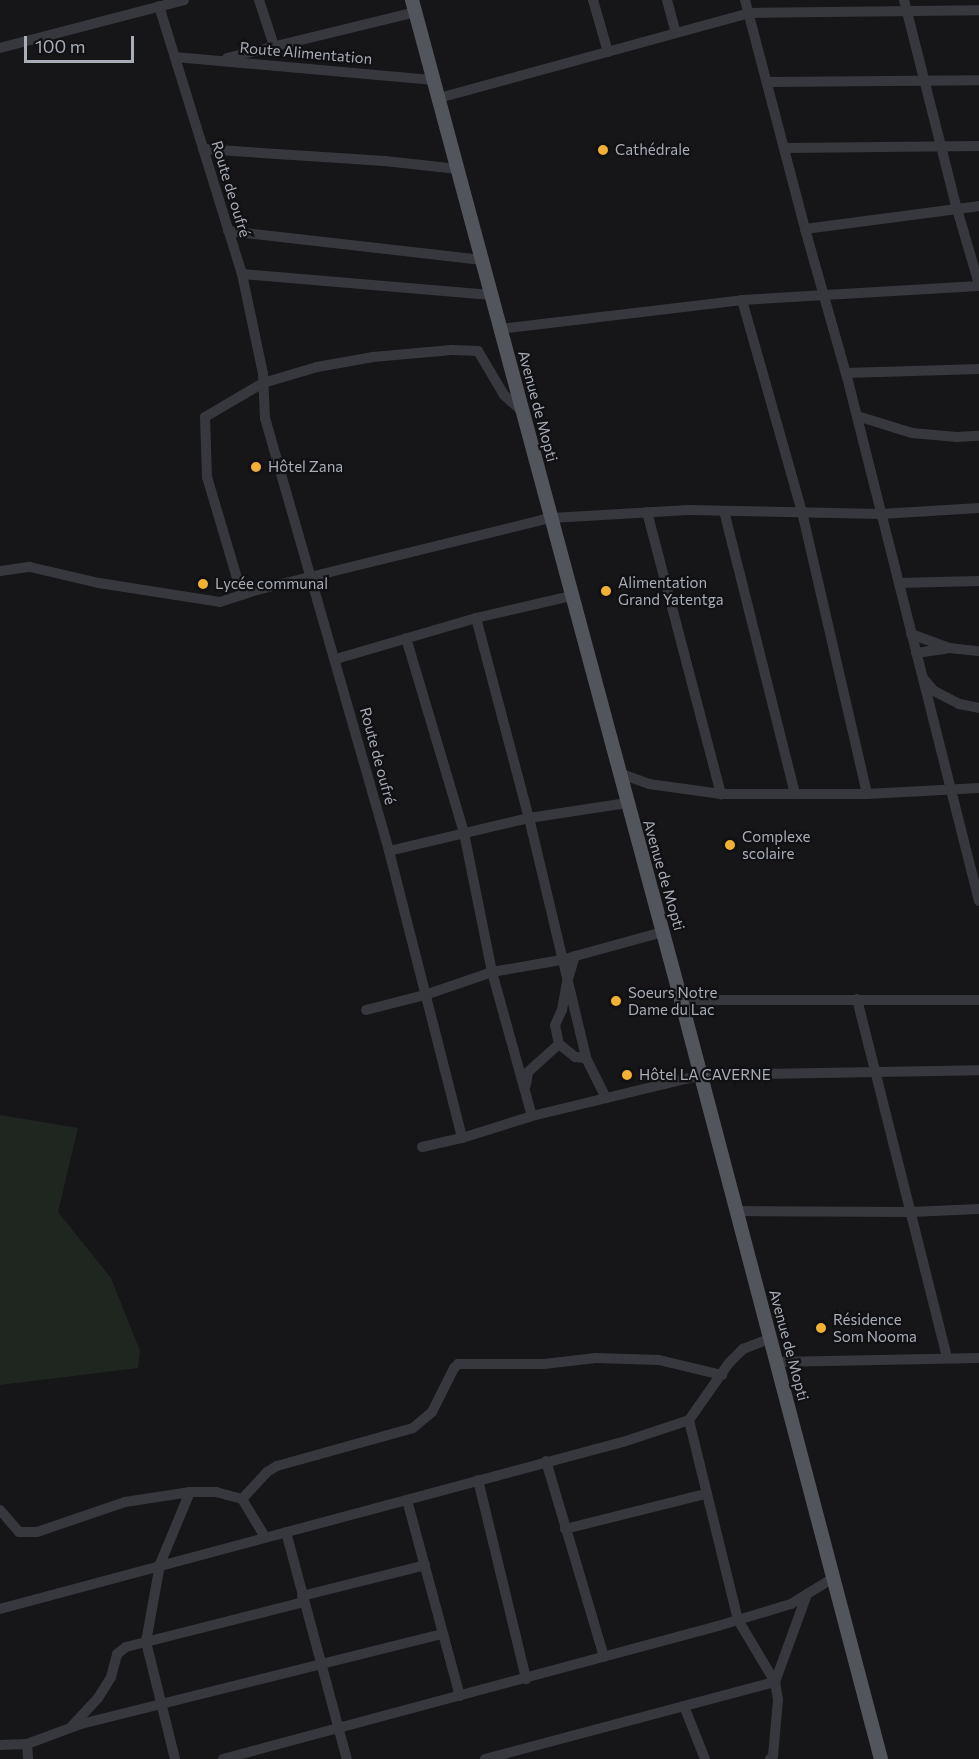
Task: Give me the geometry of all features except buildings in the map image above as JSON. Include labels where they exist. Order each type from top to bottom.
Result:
[{"type":"main road","name":"Avenue de Mopti","points":[[414,6],[663,932],[881,1759]]},
{"type":"street","points":[[0,48],[182,0]]},
{"type":"street","points":[[259,0],[274,46]]},
{"type":"street","points":[[593,0],[608,52]]},
{"type":"street","points":[[667,0],[676,33]]},
{"type":"street","points":[[745,0],[805,229],[846,373],[979,901]]},
{"type":"street","name":"Route de oufré","points":[[159,6],[242,274],[263,383],[265,418],[336,659],[389,851],[462,1138]]},
{"type":"street","points":[[217,60],[414,6]]},
{"type":"street","points":[[439,98],[749,13],[905,6],[979,10]]},
{"type":"street","points":[[500,329],[742,300],[825,297],[979,285],[940,145],[905,6]]},
{"type":"street","name":"Route Alimentation","points":[[175,57],[434,80]]},
{"type":"street","points":[[768,82],[979,80]]},
{"type":"street","points":[[785,148],[979,146]]},
{"type":"street","points":[[203,149],[385,161],[458,169]]},
{"type":"street","points":[[805,229],[979,206]]},
{"type":"street","points":[[228,231],[482,260]]},
{"type":"street","points":[[242,274],[491,295]]},
{"type":"street","points":[[742,300],[801,512],[867,794]]},
{"type":"street","points":[[242,595],[207,477],[205,417],[263,383],[317,367],[426,351],[478,351],[504,395],[522,411]]},
{"type":"street","points":[[846,373],[979,369]]},
{"type":"street","points":[[857,416],[912,433],[957,437],[979,435]]},
{"type":"street","points":[[0,571],[30,567],[99,583],[220,602],[550,518],[647,512],[881,514],[979,508]]},
{"type":"street","points":[[724,511],[795,794]]},
{"type":"street","points":[[647,512],[721,794]]},
{"type":"street","points":[[899,583],[979,581]]},
{"type":"street","points":[[336,659],[476,618],[571,596]]},
{"type":"street","points":[[476,618],[529,818],[586,1058],[606,1098]]},
{"type":"street","points":[[911,634],[950,648],[979,651]]},
{"type":"street","points":[[406,638],[464,832],[492,972],[532,1116]]},
{"type":"street","points":[[916,653],[950,648]]},
{"type":"street","points":[[921,675],[934,691],[959,704],[979,708]]},
{"type":"street","points":[[620,773],[649,784],[721,794],[867,794],[979,788]]},
{"type":"street","points":[[389,851],[529,818],[627,803]]},
{"type":"street","points":[[366,1010],[425,995],[492,972],[561,960],[663,932]]},
{"type":"street","points":[[575,956],[562,1010],[555,1025],[559,1044],[575,1057],[586,1058]]},
{"type":"street","points":[[857,999],[947,1358]]},
{"type":"street","points":[[681,1000],[979,1000]]},
{"type":"street","points":[[525,1090],[528,1072],[559,1044]]},
{"type":"street","points":[[422,1147],[462,1138],[532,1116],[701,1075],[875,1070],[979,1070]]},
{"type":"street","points":[[736,1211],[910,1212],[979,1209]]},
{"type":"street","points":[[0,1609],[91,1586],[160,1564],[623,1442],[689,1420],[743,1349],[771,1338]]},
{"type":"street","points":[[242,1499],[267,1472],[277,1466],[413,1428],[432,1412],[453,1368],[459,1364],[544,1364],[596,1358],[659,1360],[722,1375]]},
{"type":"street","points":[[777,1362],[979,1358]]},
{"type":"street","points":[[689,1420],[705,1494],[738,1620],[775,1682],[778,1700],[773,1756],[770,1759]]},
{"type":"street","points":[[546,1461],[603,1658]]},
{"type":"street","points":[[477,1480],[526,1679]]},
{"type":"street","points":[[175,1759],[146,1642],[160,1564],[190,1492]]},
{"type":"street","points":[[0,1510],[20,1532],[37,1532],[125,1502],[190,1492],[216,1492],[242,1499],[265,1537]]},
{"type":"street","points":[[565,1529],[705,1494]]},
{"type":"street","points":[[407,1500],[460,1696]]},
{"type":"street","points":[[286,1532],[320,1666],[347,1759]]},
{"type":"street","points":[[69,1729],[98,1698],[111,1677],[117,1654],[126,1647],[425,1565]]},
{"type":"street","points":[[223,1759],[339,1730],[738,1620],[791,1604],[833,1578]]},
{"type":"street","points":[[775,1682],[807,1594]]},
{"type":"street","points":[[0,1745],[27,1744],[69,1729],[443,1634]]},
{"type":"street","points":[[485,1759],[775,1682]]},
{"type":"street","points":[[684,1706],[705,1759]]},
{"type":"street","points":[[27,1744],[28,1759]]},
{"type":"shaded area","points":[[0,1115],[78,1128],[58,1212],[111,1278],[140,1351],[138,1368],[0,1385]]},
{"type":"place","name":"Cathédrale","points":[[603,150]]},
{"type":"place","name":"Hôtel Zana","points":[[256,467]]},
{"type":"place","name":"Lycée communal","points":[[203,584]]},
{"type":"place","name":"Alimentation Grand Yatentga","points":[[606,591]]},
{"type":"place","name":"Complexe scolaire","points":[[730,845]]},
{"type":"place","name":"Soeurs Notre Dame du Lac","points":[[616,1001]]},
{"type":"place","name":"Hôtel LA CAVERNE","points":[[627,1075]]},
{"type":"place","name":"Résidence Som Nooma","points":[[821,1328]]}]
